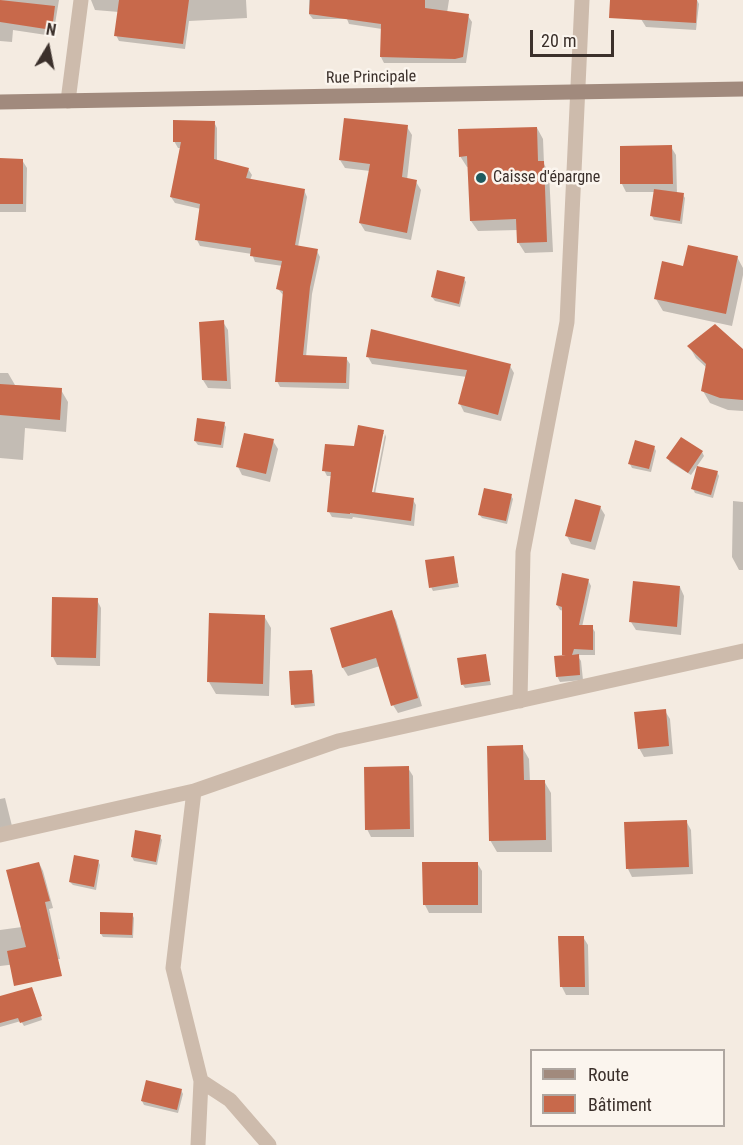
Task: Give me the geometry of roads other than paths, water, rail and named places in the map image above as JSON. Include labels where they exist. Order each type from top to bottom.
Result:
[{"type":"main road","name":"Rue Principale","points":[[0,102],[743,89]]},
{"type":"street","points":[[68,101],[81,0]]},
{"type":"street","points":[[520,700],[523,552],[567,322],[582,0]]},
{"type":"street","points":[[0,835],[194,792],[338,741],[743,651]]},
{"type":"street","points":[[194,792],[173,968],[201,1081],[198,1145]]},
{"type":"street","points":[[201,1081],[230,1100],[269,1145]]},
{"type":"place","name":"Caisse d'épargne","points":[[481,178]]}]
